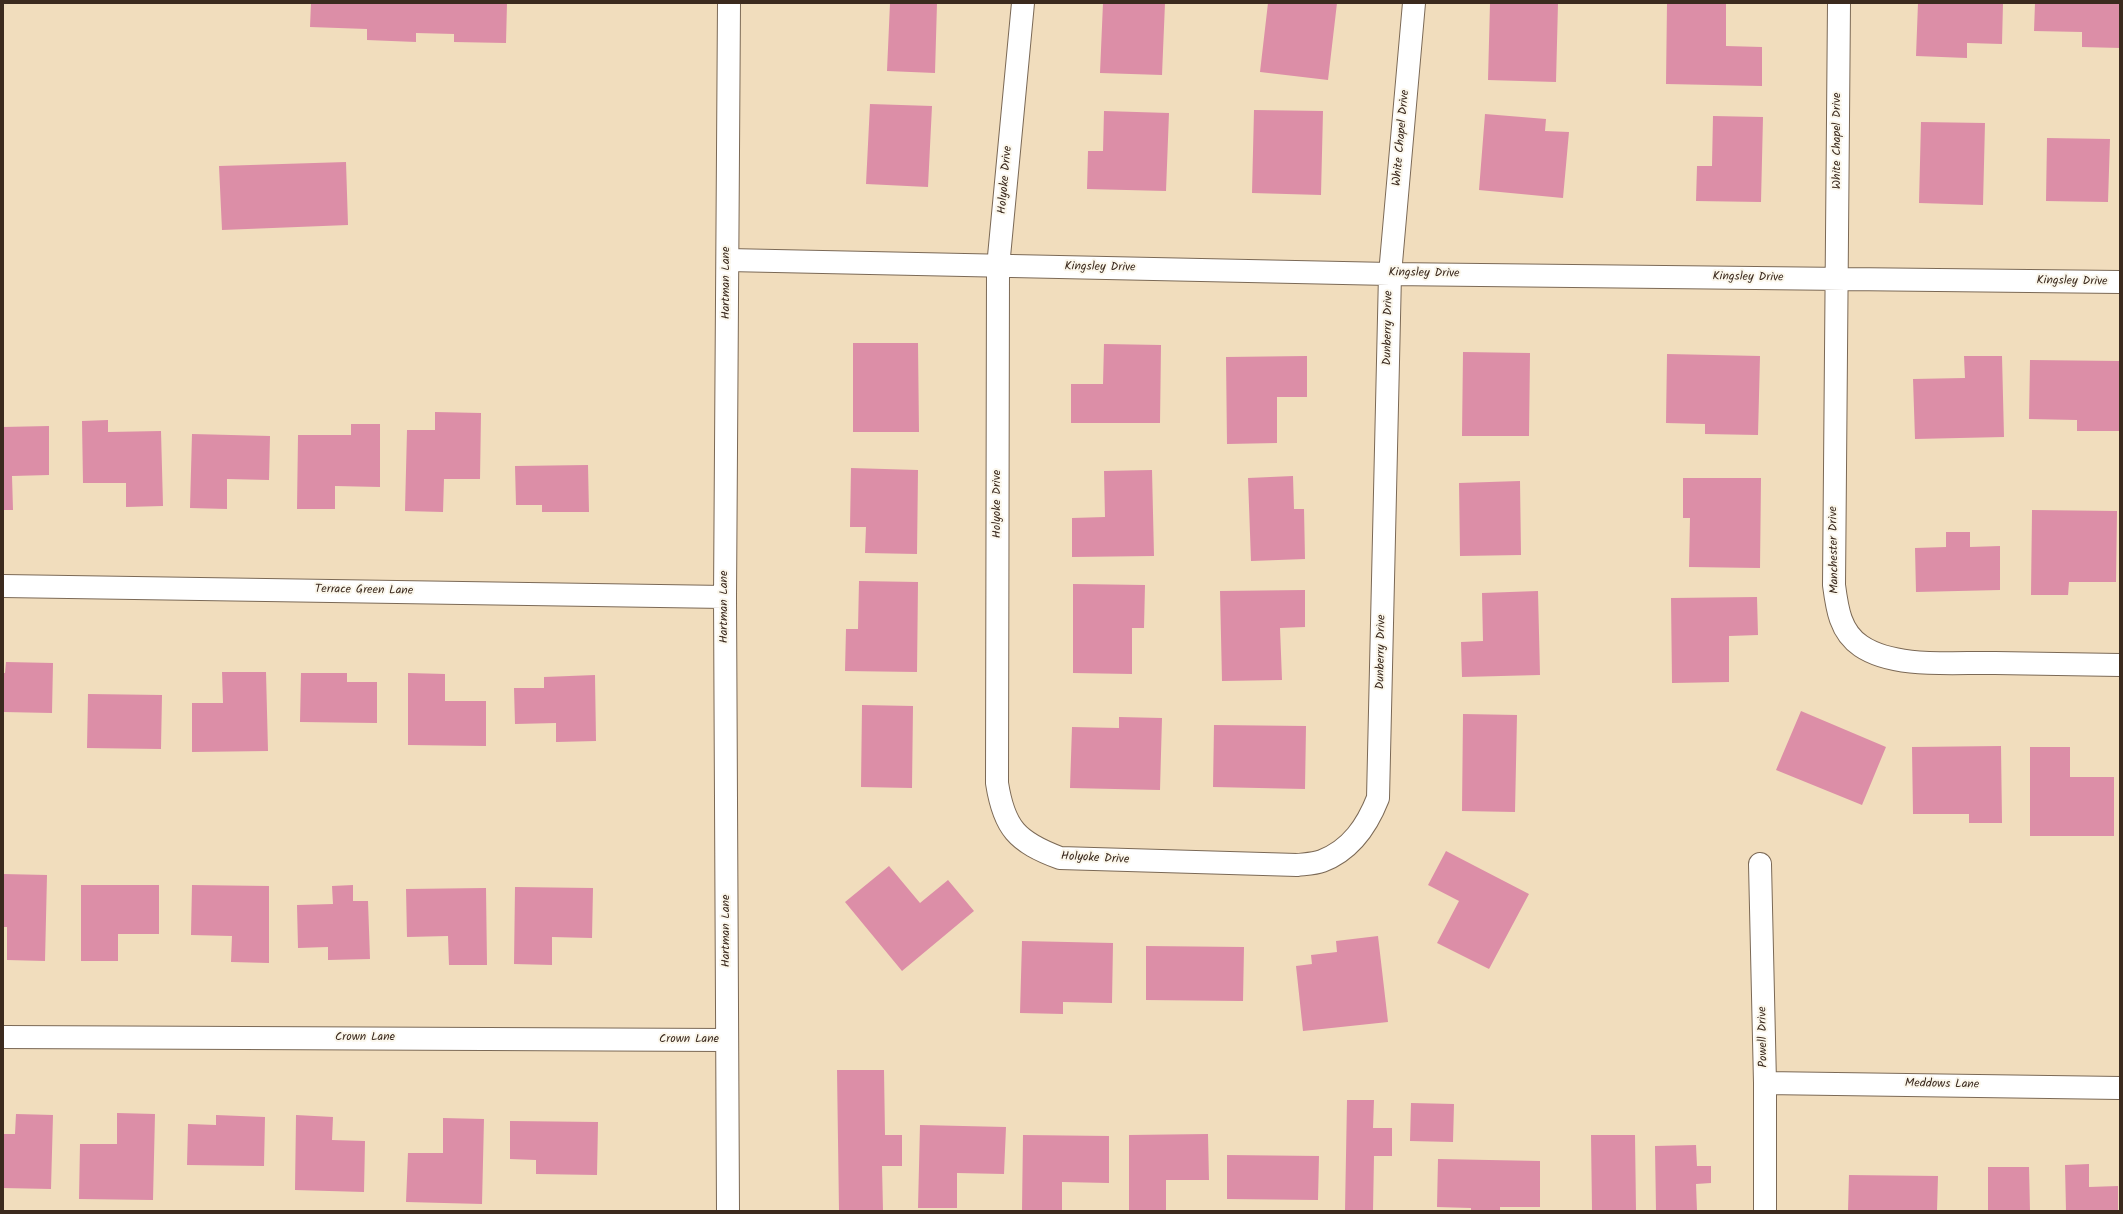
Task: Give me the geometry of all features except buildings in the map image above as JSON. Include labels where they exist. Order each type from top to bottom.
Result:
[{"type":"street","name":"Hartman Lane","points":[[728,1211],[725,597],[729,3]]},
{"type":"street","name":"Holyoke Drive","points":[[1023,3],[998,267],[997,783],[1000,805],[1008,822],[1024,841],[1041,851],[1060,858],[1177,863]]},
{"type":"street","name":"White Chapel Drive","points":[[1390,274],[1414,3]]},
{"type":"street","name":"White Chapel Drive","points":[[1838,278],[1839,3]]},
{"type":"street","name":"Kingsley Drive","points":[[728,260],[998,267],[1390,274],[2120,282]]},
{"type":"street","name":"Dunberry Drive","points":[[1177,863],[1297,865],[1321,862],[1340,852],[1359,836],[1372,814],[1378,798],[1390,274]]},
{"type":"street","name":"Manchester Drive","points":[[1838,278],[1834,585],[1838,612],[1846,632],[1860,646],[1881,657],[1908,661],[2120,665]]},
{"type":"street","name":"Terrace Green Lane","points":[[3,586],[725,597]]},
{"type":"street","name":"Powell Drive","points":[[1760,864],[1765,1083],[1765,1211]]},
{"type":"street","name":"Crown Lane","points":[[3,1037],[727,1040]]},
{"type":"street","name":"Meddows Lane","points":[[1765,1083],[2120,1088]]}]
